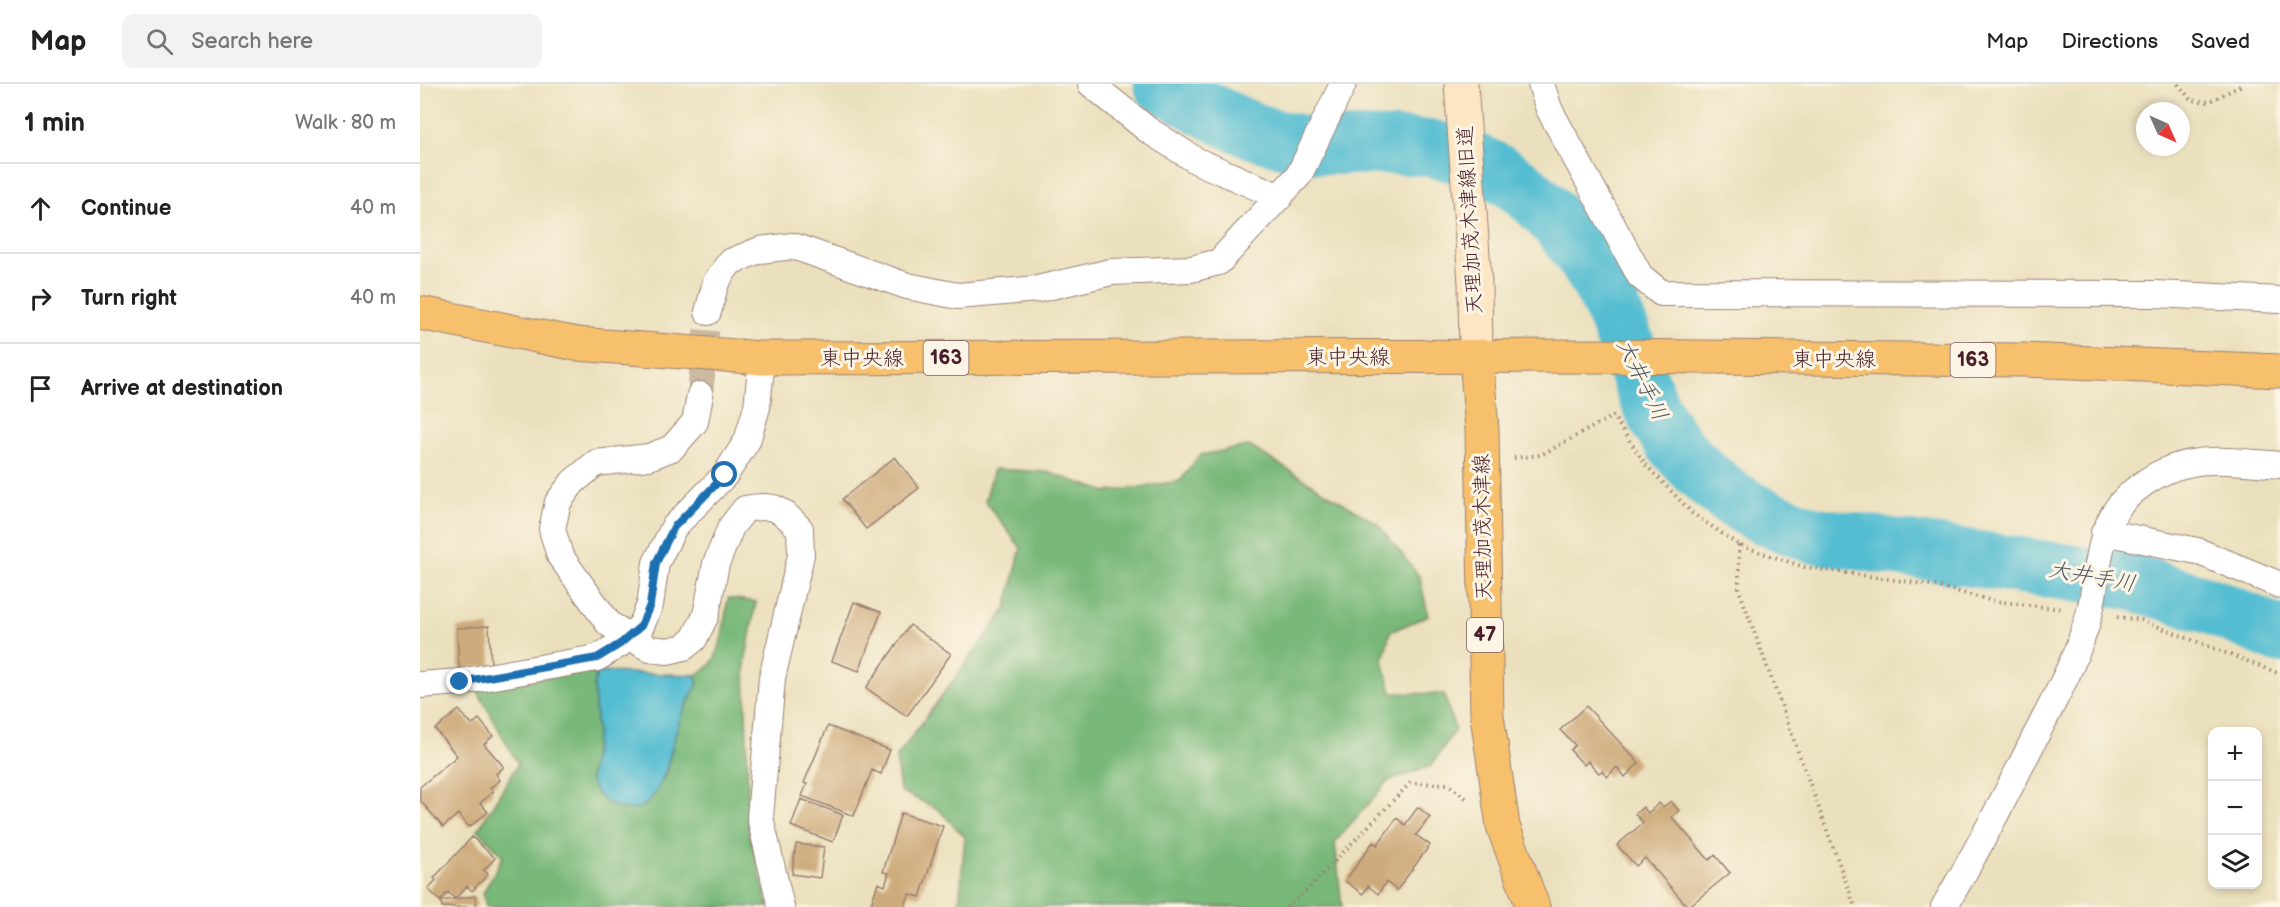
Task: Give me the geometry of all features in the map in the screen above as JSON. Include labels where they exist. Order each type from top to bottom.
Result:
[{"type":"main road","name":"東中央線","points":[[420,313],[577,344],[762,358],[1594,356],[2024,360],[2280,371]]},
{"type":"main road","name":"天理加茂木津線","points":[[1476,357],[1482,462],[1487,716],[1503,826],[1533,907]]},
{"type":"street","points":[[1091,84],[1148,130],[1197,160],[1280,197]]},
{"type":"street","points":[[708,312],[717,282],[730,262],[760,250],[793,246],[907,286],[958,296],[1038,289],[1111,272],[1191,268],[1219,261],[1299,175],[1343,84]]},
{"type":"street","name":"天理加茂木津線旧道","points":[[1461,84],[1470,204],[1476,357]]},
{"type":"street","points":[[1540,84],[1549,109],[1640,276],[1661,293],[2132,294],[2280,300]]},
{"type":"street","points":[[420,686],[460,682],[597,658],[641,626],[650,605],[656,563],[674,527],[725,475],[747,441],[757,407],[762,358]]},
{"type":"street","points":[[700,395],[695,422],[672,448],[650,457],[596,463],[573,482],[558,502],[552,529],[560,556],[609,624],[650,649],[668,651],[684,647],[694,639],[706,615],[716,564],[731,527],[745,509],[768,505],[786,515],[800,530],[801,555],[772,678],[760,817],[781,907]]},
{"type":"street","points":[[1944,907],[1986,835],[2073,663],[2091,605],[2102,544],[2125,498],[2160,471],[2205,459],[2280,465]]},
{"type":"street","points":[[2102,544],[2197,551],[2280,585]]},
{"type":"path","points":[[2178,84],[2191,100],[2209,102],[2244,84]]},
{"type":"path","points":[[1482,462],[1541,455],[1613,416],[1646,465],[1692,513],[1739,545],[1804,567],[1937,586],[1993,601],[2091,605],[2141,620],[2280,674]]},
{"type":"path","points":[[1739,545],[1739,590],[1855,907]]},
{"type":"path","points":[[1287,907],[1308,889],[1410,783],[1448,784],[1503,826]]},
{"type":"green space","points":[[1249,446],[1378,524],[1420,577],[1428,616],[1390,632],[1383,661],[1392,693],[1444,694],[1455,730],[1431,766],[1388,781],[1335,842],[1342,907],[962,907],[959,905],[965,837],[938,809],[900,791],[896,758],[1006,609],[1021,548],[985,501],[994,469],[1047,472],[1107,492],[1180,481],[1200,455]]},
{"type":"green space","points":[[728,598],[756,602],[745,663],[749,833],[769,907],[486,907],[483,893],[503,856],[478,830],[518,764],[477,690],[585,670],[596,674],[594,686],[597,733],[590,778],[664,779],[679,721],[697,685],[694,675],[704,670],[717,654]]},
{"type":"water","points":[[602,672],[694,675],[697,679],[697,685],[681,717],[661,782],[650,800],[634,809],[624,809],[606,801],[593,787],[590,778],[597,733],[594,686],[596,674]]},
{"type":"building","points":[[895,457],[919,488],[866,529],[842,499]]},
{"type":"building","points":[[854,602],[881,612],[859,671],[832,661]]},
{"type":"building","points":[[910,625],[951,654],[907,716],[866,688]]},
{"type":"building","points":[[489,626],[491,666],[459,668],[457,628]]},
{"type":"building","points":[[1586,706],[1639,763],[1625,777],[1617,767],[1607,777],[1602,771],[1599,773],[1588,761],[1584,765],[1570,750],[1575,745],[1560,730]]},
{"type":"building","points":[[459,710],[472,725],[479,719],[493,736],[484,744],[504,767],[496,774],[500,780],[490,788],[493,792],[480,803],[488,812],[469,827],[458,814],[443,827],[420,800],[420,787],[457,756],[435,729]]},
{"type":"building","points":[[828,726],[890,750],[881,774],[872,770],[854,816],[802,796],[807,784],[804,783]]},
{"type":"building","points":[[801,799],[843,815],[833,842],[791,826]]},
{"type":"building","points":[[1671,801],[1679,811],[1672,817],[1709,860],[1715,855],[1730,873],[1688,907],[1645,858],[1636,866],[1617,845],[1643,823],[1635,814],[1643,807],[1648,813],[1659,803],[1663,807]]},
{"type":"building","points":[[1418,807],[1430,817],[1416,835],[1430,845],[1397,890],[1386,882],[1378,894],[1368,886],[1363,894],[1345,881],[1373,842],[1377,845],[1397,818],[1405,825]]},
{"type":"building","points":[[901,813],[943,826],[920,897],[909,894],[905,907],[870,907],[878,883],[885,886],[889,873],[883,872]]},
{"type":"building","points":[[472,837],[495,858],[484,870],[488,874],[472,891],[467,886],[455,899],[448,892],[440,901],[428,889],[436,880],[434,878]]},
{"type":"building","points":[[796,844],[824,847],[820,878],[792,874]]},
{"type":"building","points":[[475,896],[477,907],[442,907],[441,901]]},
{"type":"waterway","name":"大井手川","points":[[1162,84],[1222,117],[1269,136],[1318,145],[1400,146],[1433,149],[1482,164],[1526,191],[1575,245],[1605,293],[1653,410],[1668,436],[1711,482],[1754,511],[1813,535],[2132,582],[2211,606],[2280,635]]},
{"type":"tunnel","points":[[700,395],[708,312]]},
{"type":"route","points":[[460,682],[597,658],[620,644],[641,626],[650,605],[656,563],[674,527],[725,475]]}]
